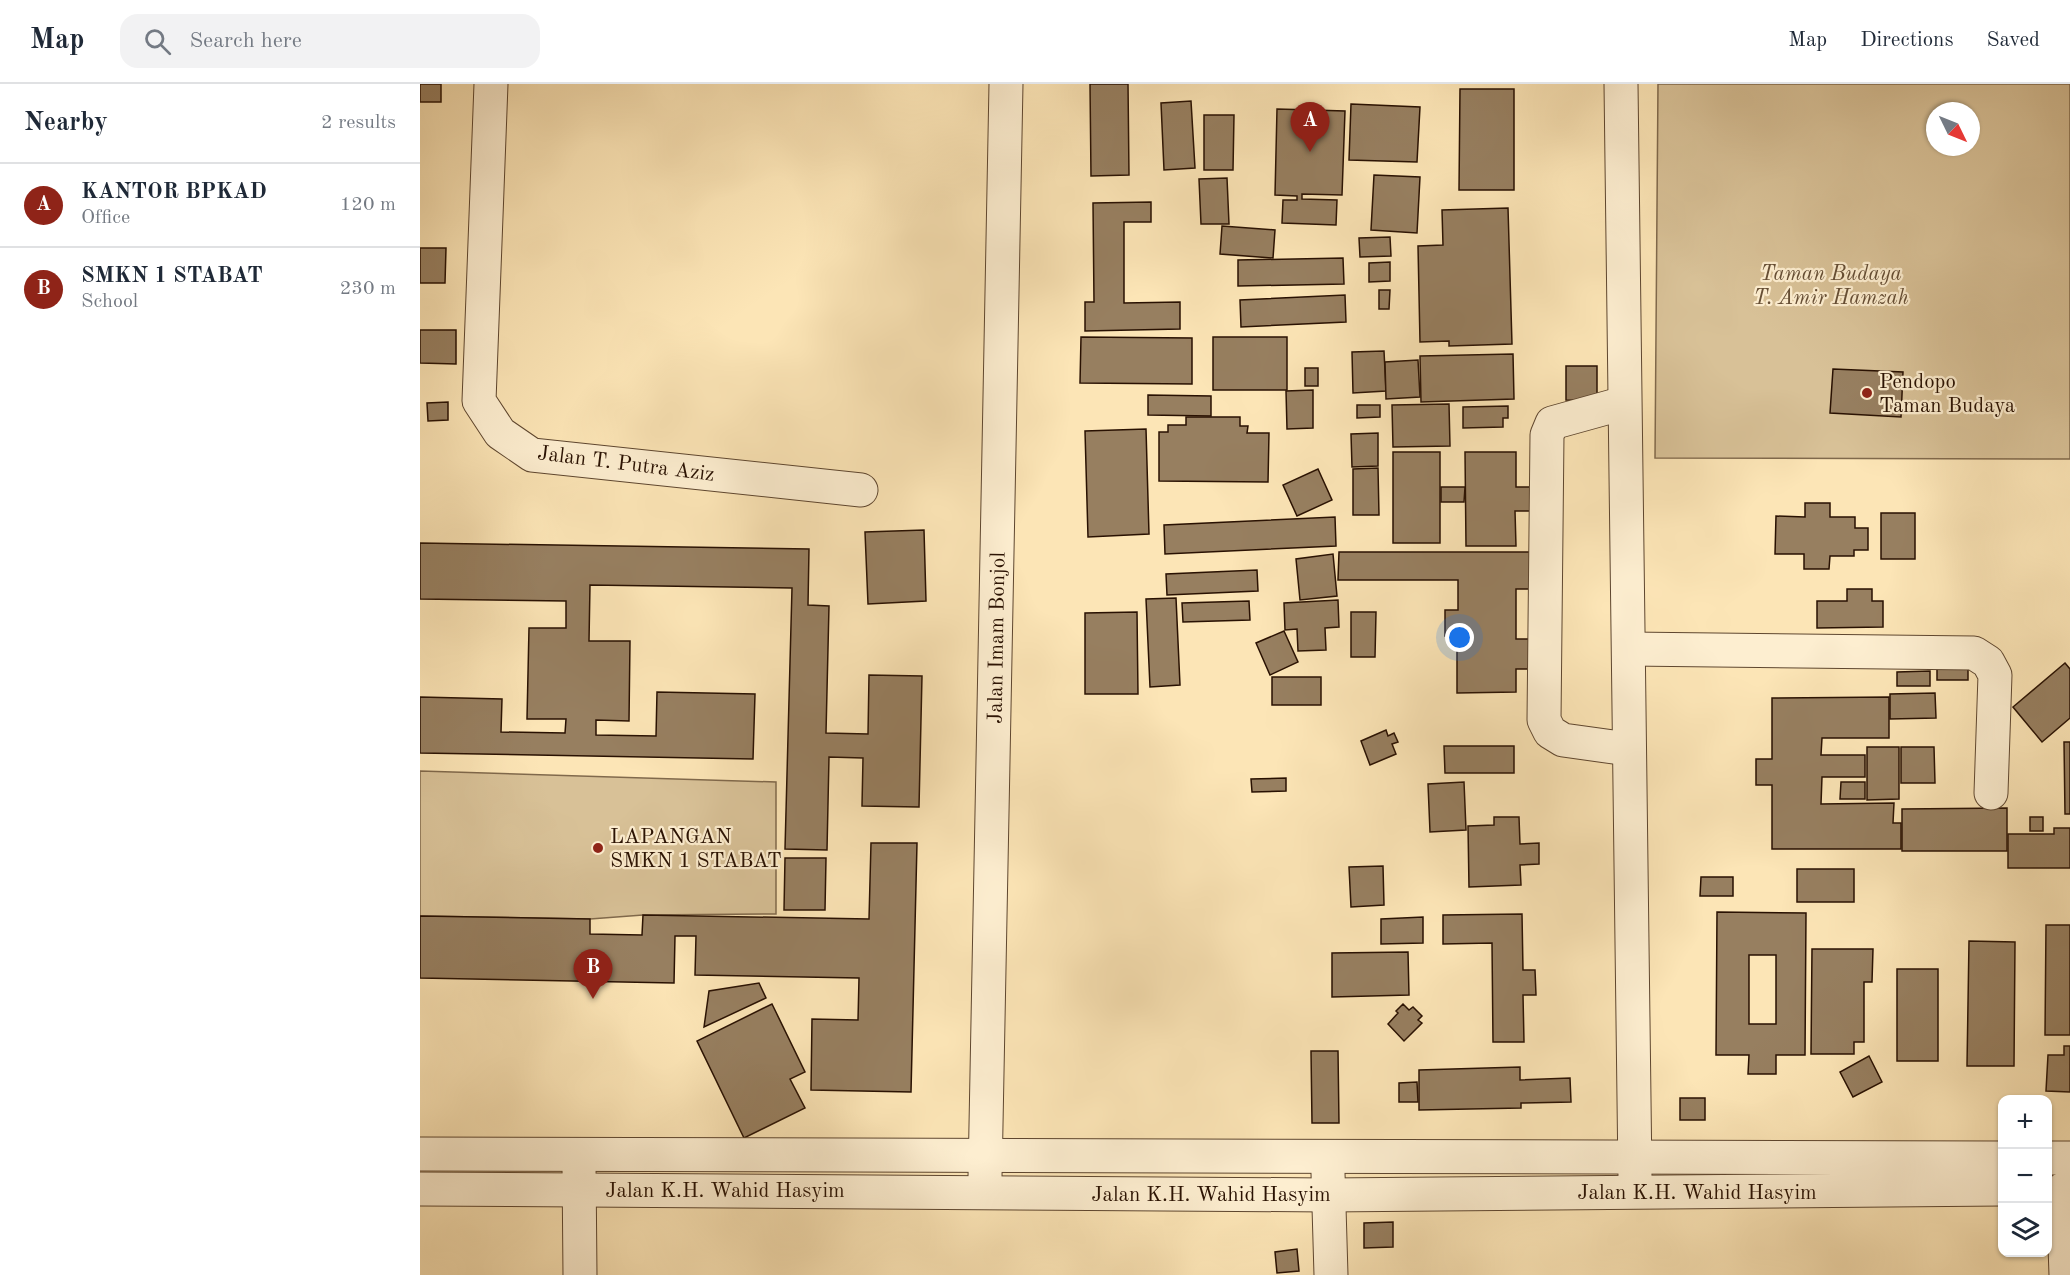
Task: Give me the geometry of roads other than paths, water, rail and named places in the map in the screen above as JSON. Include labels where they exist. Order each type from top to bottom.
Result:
[{"type":"street","name":"Jalan T. Putra Aziz","points":[[491,84],[479,401],[500,433],[532,454],[861,490]]},
{"type":"street","name":"Jalan Imam Bonjol","points":[[984,1192],[1006,84]]},
{"type":"street","points":[[1621,84],[1633,1156],[1636,1192]]},
{"type":"street","points":[[1624,403],[1552,423],[1547,435],[1544,720],[1550,732],[1563,740],[1628,748]]},
{"type":"street","points":[[1629,649],[1974,653],[1988,662],[1995,675],[1991,793]]},
{"type":"street","name":"Jalan K.H. Wahid Hasyim","points":[[420,1154],[1998,1158]]},
{"type":"street","points":[[579,1154],[580,1275]]},
{"type":"street","points":[[1328,1156],[1327,1195],[1331,1275]]},
{"type":"street","points":[[2052,1164],[2063,1181],[2066,1275]]},
{"type":"street","name":"Jalan K.H. Wahid Hasyim","points":[[420,1189],[1327,1195],[1998,1190]]},
{"type":"place","name":"KANTOR BPKAD","points":[[1310,152]]},
{"type":"place","name":"Pendopo Taman Budaya","points":[[1867,393]]},
{"type":"place","name":"LAPANGAN SMKN 1 STABAT","points":[[598,848]]},
{"type":"place","name":"SMKN 1 STABAT","points":[[593,999]]},
{"type":"park label","name":"Taman Budaya T. Amir Hamzah","points":[[1831,285]]}]
